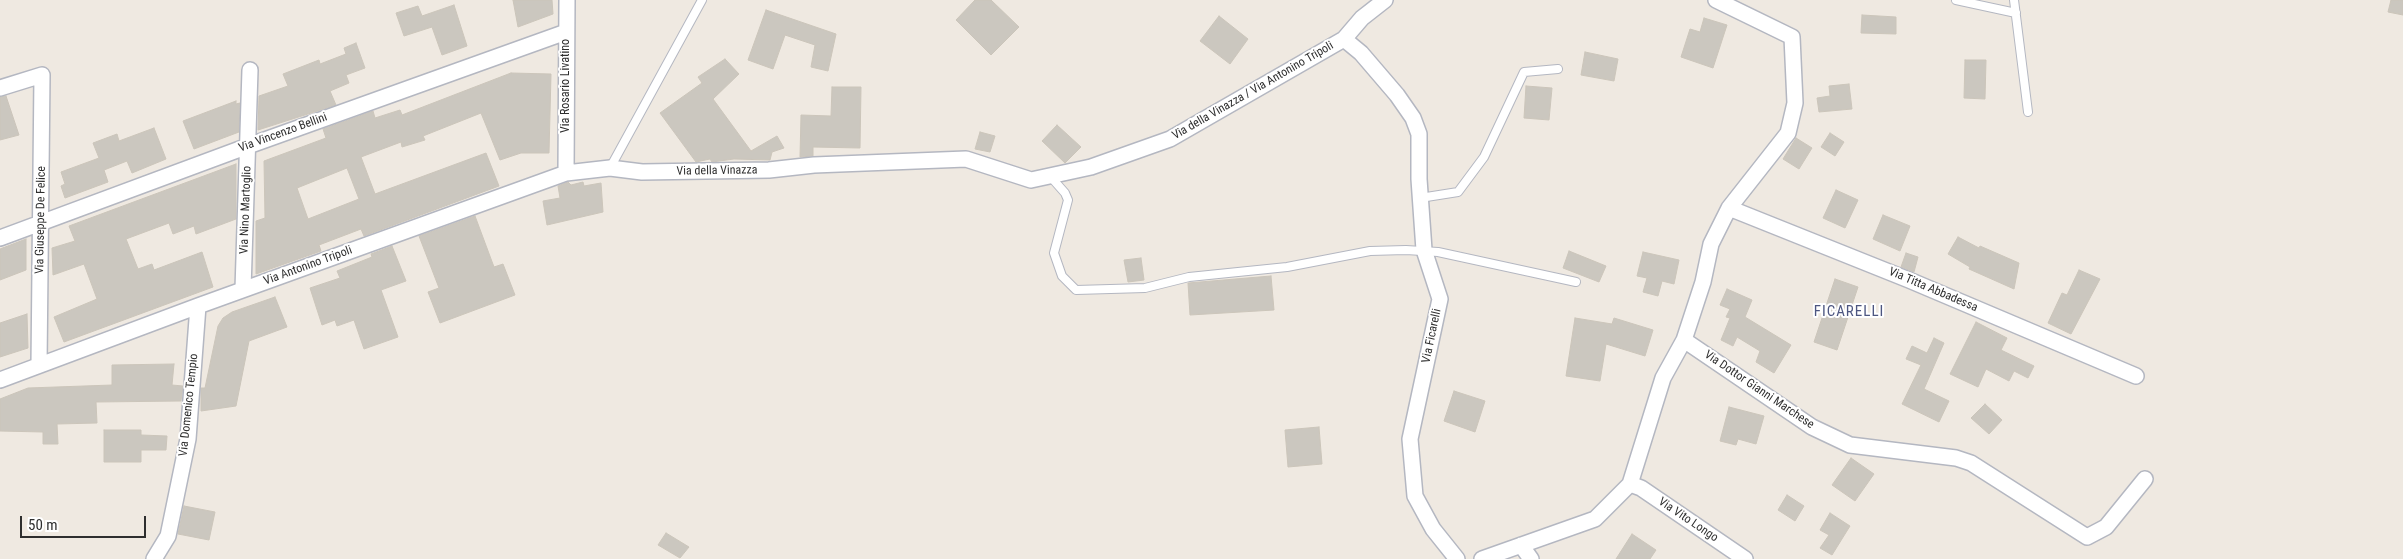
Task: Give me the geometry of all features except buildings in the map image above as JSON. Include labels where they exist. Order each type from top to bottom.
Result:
[{"type":"street","name":"Via Rosario Livatino","points":[[566,173],[567,0]]},
{"type":"street","name":"Via della Vinazza / Via Antonino Tripoli","points":[[814,165],[966,159],[1031,180],[1091,167],[1170,139],[1344,39],[1362,18],[1385,0]]},
{"type":"street","points":[[1482,559],[1595,519],[1630,484],[1663,378],[1684,340],[1703,282],[1711,244],[1729,208],[1788,133],[1795,103],[1792,37],[1716,0]]},
{"type":"street","name":"Via Vincenzo Bellini","points":[[0,238],[248,146],[566,32]]},
{"type":"street","name":"Via Ficarelli","points":[[1344,39],[1367,60],[1397,94],[1412,118],[1419,134],[1420,198],[1424,250],[1440,299],[1410,439],[1415,496],[1433,529],[1457,559]]},
{"type":"street","name":"Via Nino Martoglio","points":[[243,289],[250,70]]},
{"type":"street","name":"Via Giuseppe De Felice","points":[[0,88],[42,75],[39,365]]},
{"type":"street","name":"Via della Vinazza","points":[[615,168],[642,172],[740,171],[814,165]]},
{"type":"street","name":"Via Antonino Tripoli","points":[[0,380],[243,289],[566,173],[615,168]]},
{"type":"street","name":"Via Titta Abbadessa","points":[[1729,208],[1909,280],[2136,376]]},
{"type":"street","name":"Via Domenico Tempio","points":[[154,559],[168,536],[188,439],[198,306]]},
{"type":"street","name":"Via Dottor Gianni Marchese","points":[[1684,340],[1812,427],[1850,445],[1956,458],[1971,463],[2087,537],[2106,527],[2145,479]]},
{"type":"street","name":"Via Vito Longo","points":[[1630,484],[1641,488],[1745,559]]},
{"type":"street","points":[[1521,545],[1531,559]]},
{"type":"lane","points":[[615,168],[702,0]]},
{"type":"lane","points":[[1956,0],[2016,13]]},
{"type":"lane","points":[[2014,0],[2028,112]]},
{"type":"lane","points":[[1420,198],[1458,192],[1484,157],[1524,72],[1558,69]]},
{"type":"lane","points":[[1050,176],[1065,193],[1068,200],[1054,253],[1062,276],[1076,290],[1145,288],[1189,277],[1287,267],[1370,251],[1424,250],[1576,282]]},
{"type":"district","name":"FICARELLI","points":[[1849,312]]}]
